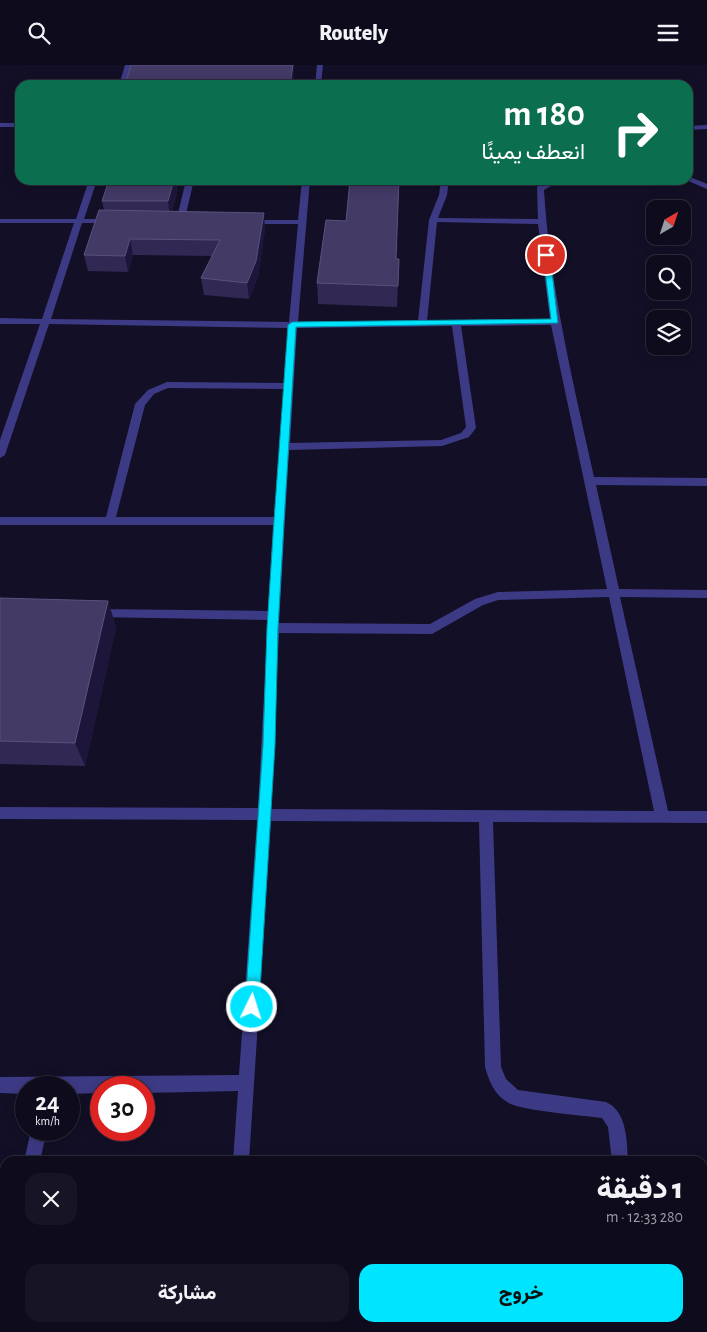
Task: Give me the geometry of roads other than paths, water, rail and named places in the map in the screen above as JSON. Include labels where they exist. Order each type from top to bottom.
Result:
[{"type":"street","points":[[124,80],[128,65]]},
{"type":"street","points":[[318,80],[320,65]]},
{"type":"street","points":[[0,125],[15,125]]},
{"type":"street","points":[[693,127],[707,127]]},
{"type":"street","points":[[693,180],[707,187]]},
{"type":"street","points":[[0,455],[91,185]]},
{"type":"street","points":[[180,222],[189,185]]},
{"type":"street","points":[[242,1156],[269,745],[279,521],[292,325],[305,185]]},
{"type":"street","points":[[422,323],[433,220],[443,195],[444,185]]},
{"type":"street","points":[[547,185],[540,189],[542,222],[555,322],[662,817]]},
{"type":"street","points":[[433,220],[542,222]]},
{"type":"street","points":[[0,221],[125,221]]},
{"type":"street","points":[[171,222],[190,222]]},
{"type":"street","points":[[236,222],[301,222]]},
{"type":"street","points":[[0,321],[292,325],[555,322]]},
{"type":"street","points":[[284,447],[442,443],[465,435],[470,427],[456,323]]},
{"type":"street","points":[[110,521],[140,403],[151,392],[167,385],[288,386]]},
{"type":"street","points":[[588,481],[707,482]]},
{"type":"street","points":[[0,521],[279,521]]},
{"type":"street","points":[[78,612],[432,629],[479,602],[498,596],[613,593],[707,594]]},
{"type":"street","points":[[0,813],[707,817]]},
{"type":"street","points":[[486,816],[493,1067],[496,1079],[503,1090],[515,1098],[606,1110],[613,1117],[616,1126],[619,1156]]},
{"type":"street","points":[[80,1086],[247,1083]]},
{"type":"street","points":[[0,1085],[15,1086]]},
{"type":"street","points":[[33,1156],[37,1141]]}]
